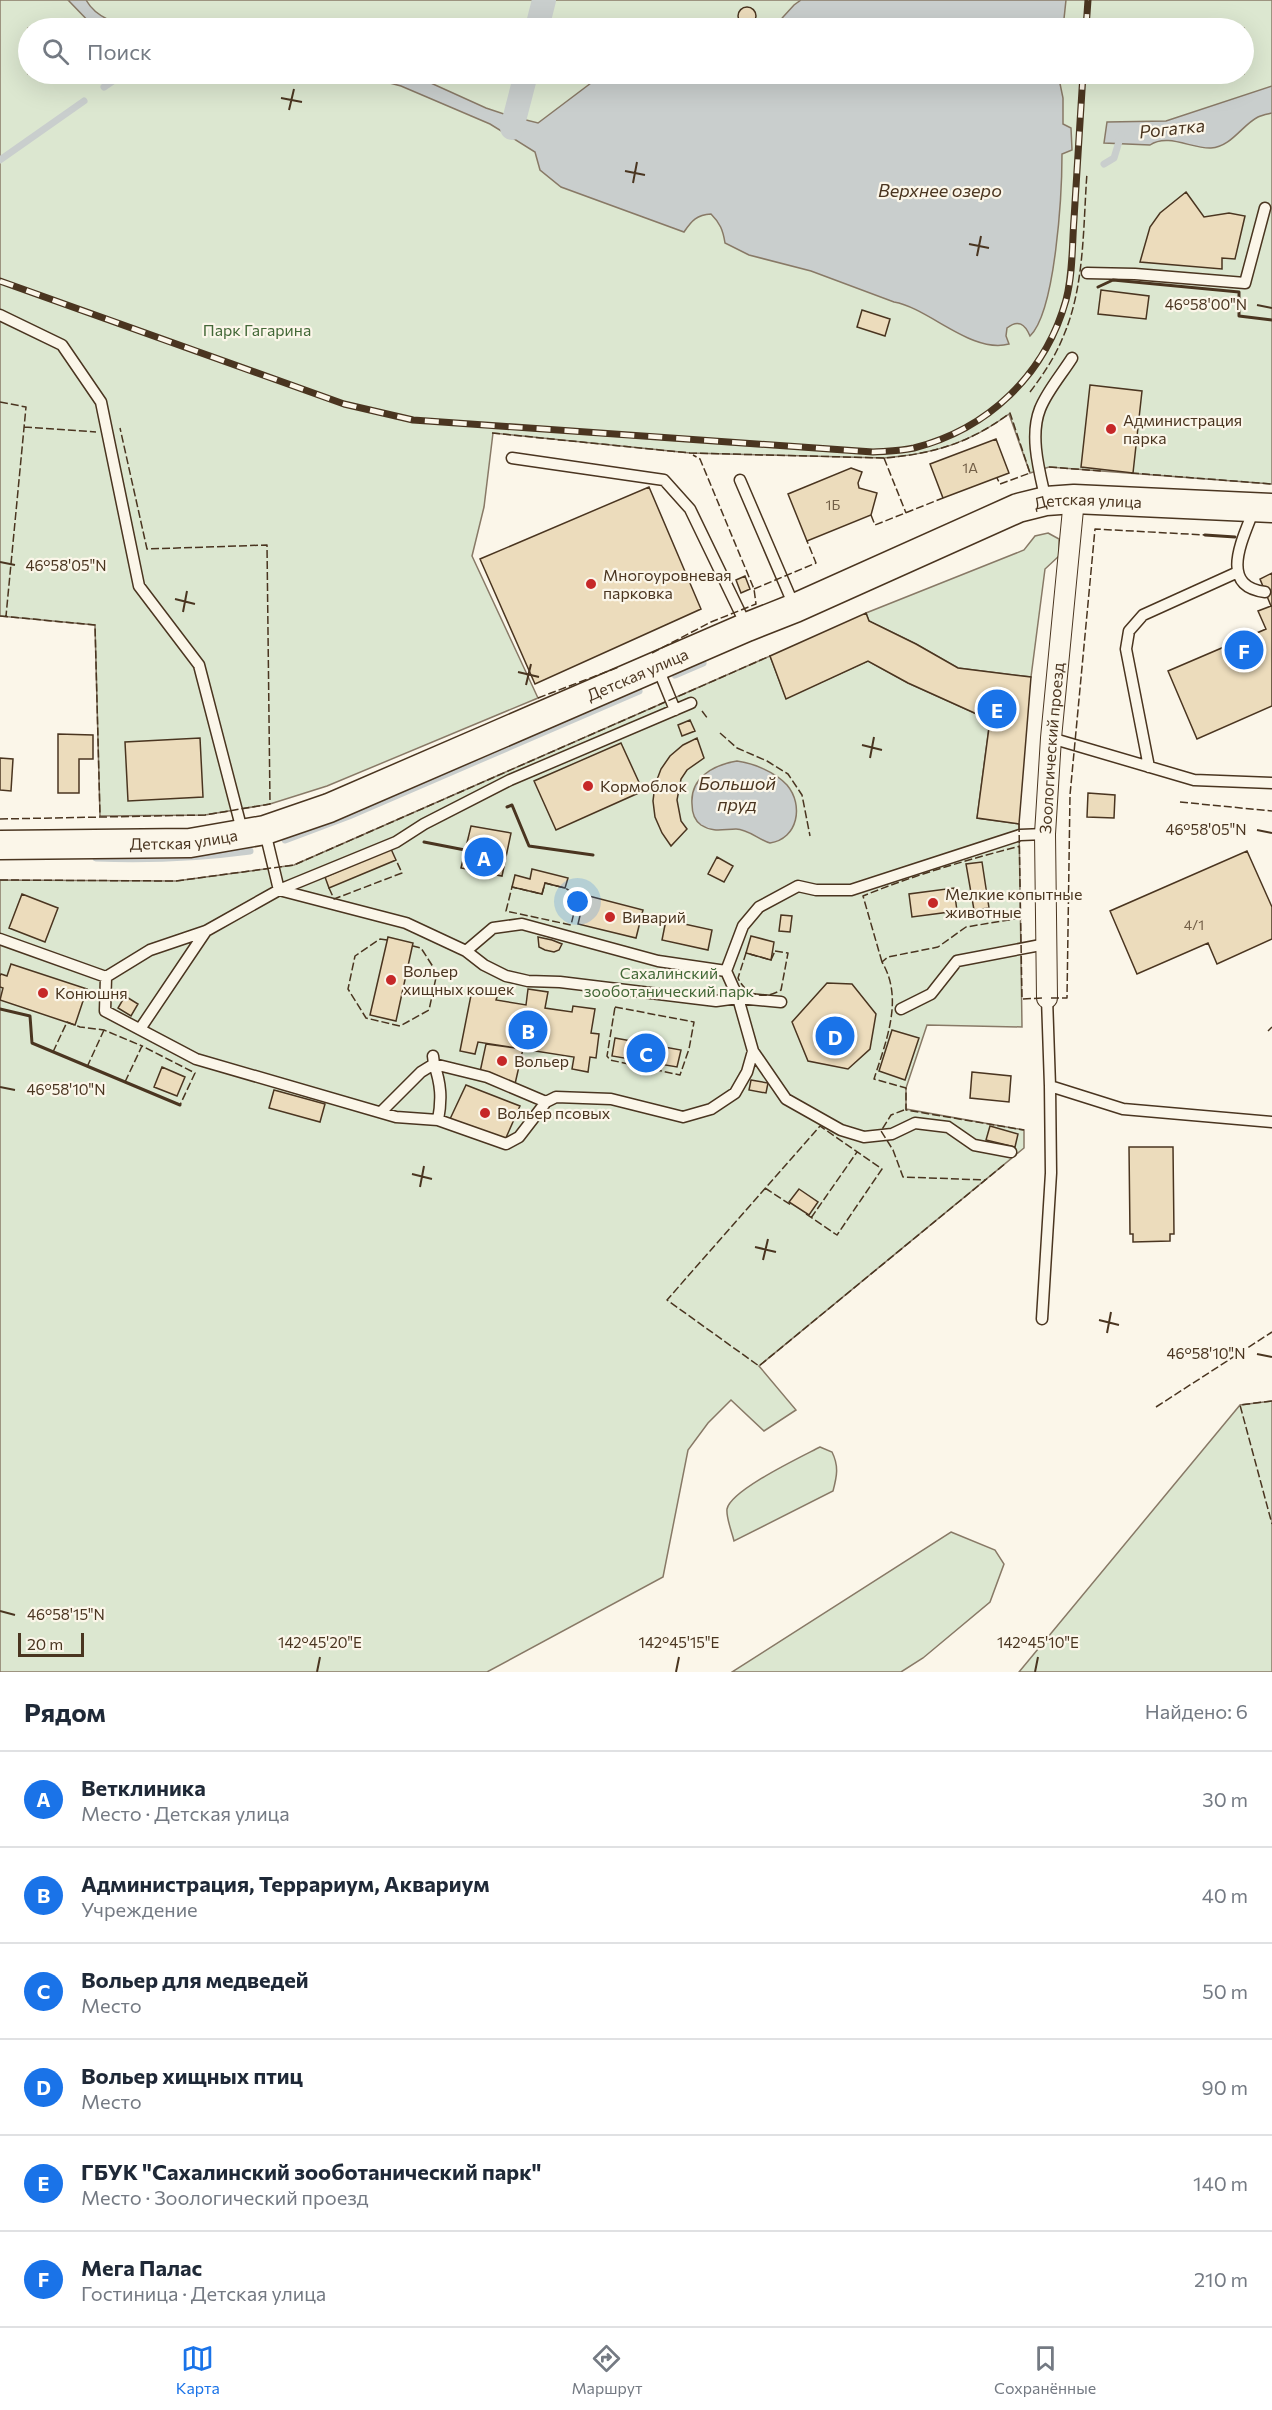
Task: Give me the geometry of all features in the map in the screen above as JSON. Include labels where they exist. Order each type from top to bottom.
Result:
[{"type":"street","name":"Детская улица","points":[[0,845],[190,843],[254,832],[329,808],[795,608],[1017,508],[1046,501],[1074,499],[1264,507]]},
{"type":"street","name":"Зоологический проезд","points":[[1047,998],[1045,834],[1051,738],[1074,499]]},
{"type":"lane","points":[[1087,273],[1245,282],[1265,208]]},
{"type":"lane","points":[[0,315],[62,345],[102,402],[139,586],[199,665],[254,832],[279,890]]},
{"type":"lane","points":[[1046,501],[1036,448],[1036,427],[1040,408],[1072,358]]},
{"type":"lane","points":[[512,458],[664,480],[690,509],[747,627]]},
{"type":"lane","points":[[740,480],[795,608]]},
{"type":"lane","points":[[1264,507],[1237,557],[1238,573],[1243,583],[1256,591],[1265,592]]},
{"type":"lane","points":[[1149,767],[1126,649],[1129,631],[1143,615],[1238,573]]},
{"type":"lane","points":[[657,666],[675,710]]},
{"type":"lane","points":[[106,977],[150,950],[206,931],[279,890],[396,842],[424,824],[510,780],[691,703]]},
{"type":"lane","points":[[1051,738],[1194,780],[1272,783]]},
{"type":"lane","points":[[1011,1152],[974,1145],[948,1127],[915,1123],[892,1134],[864,1137],[841,1130],[786,1099],[753,1051],[738,998],[726,970],[743,926],[759,907],[798,886],[816,890],[851,890],[1020,836],[1045,834]]},
{"type":"lane","points":[[279,890],[406,923],[466,951],[491,969],[506,976],[528,981],[560,982],[716,1001],[738,998],[781,1002]]},
{"type":"lane","points":[[466,951],[493,928],[522,924],[658,961],[726,970]]},
{"type":"lane","points":[[140,1029],[206,931]]},
{"type":"lane","points":[[0,939],[106,977]]},
{"type":"lane","points":[[902,1009],[932,993],[957,961],[1046,944]]},
{"type":"lane","points":[[106,977],[105,1011],[196,1059],[396,1117],[438,1120],[506,1144],[519,1137],[546,1102],[556,1097],[611,1099],[683,1118],[711,1109],[735,1093],[747,1072],[753,1051]]},
{"type":"lane","points":[[1042,1319],[1051,1173],[1047,998]]},
{"type":"lane","points":[[381,1112],[433,1060]]},
{"type":"lane","points":[[433,1060],[487,1077],[546,1102]]},
{"type":"lane","points":[[433,1060],[441,1084],[442,1101],[438,1120]]},
{"type":"lane","points":[[1050,1086],[1124,1110],[1272,1122]]},
{"type":"green space","name":"Парк Гагарина","points":[[0,0],[1272,0],[1272,484],[1049,467],[1030,473],[1009,414],[965,440],[919,454],[884,458],[690,453],[493,433],[484,507],[472,556],[538,698],[327,786],[270,804],[205,815],[100,816],[95,625],[0,616]]},
{"type":"green space","points":[[1048,533],[1059,539],[1059,556],[1045,569],[1031,677],[958,668],[869,621],[866,613],[1024,550],[1035,536]]},
{"type":"green space","name":"Сахалинский зооботанический парк","points":[[770,656],[786,698],[868,661],[908,683],[990,720],[977,818],[1019,824],[1022,1027],[927,1025],[906,1088],[906,1109],[1024,1130],[1024,1148],[759,1366],[796,1410],[764,1431],[731,1400],[708,1423],[688,1450],[663,1577],[487,1672],[0,1672],[0,880],[176,881],[294,865]]},
{"type":"green space","points":[[1272,1401],[1272,1672],[1019,1672],[1240,1405]]},
{"type":"green space","points":[[820,1447],[832,1452],[836,1462],[833,1491],[734,1541],[727,1513],[731,1501],[753,1484]]},
{"type":"green space","points":[[951,1532],[995,1550],[1004,1564],[990,1602],[923,1658],[901,1672],[732,1672]]},
{"type":"water","points":[[68,0],[86,0],[96,12],[106,18],[85,18]]},
{"type":"water","points":[[801,0],[1066,0],[1064,18],[782,18]]},
{"type":"water","name":"Верхнее озеро","points":[[394,84],[433,84],[486,108],[538,123],[590,84],[1060,84],[1063,98],[1063,124],[1071,128],[1072,150],[1062,154],[1056,250],[1052,277],[1039,323],[1030,336],[1021,324],[1011,325],[1007,328],[1006,336],[1009,344],[995,345],[980,342],[965,337],[907,306],[811,271],[749,255],[725,243],[721,227],[711,214],[695,219],[684,232],[561,187],[540,170],[535,152],[490,124]]},
{"type":"water","name":"Рогатка","points":[[1272,86],[1272,113],[1252,121],[1225,144],[1218,147],[1204,148],[1172,141],[1150,145],[1104,143],[1107,122],[1166,121]]},
{"type":"water","name":"Большой пруд","points":[[737,761],[770,772],[782,780],[792,793],[796,811],[795,820],[787,835],[779,840],[770,843],[740,829],[710,829],[701,825],[695,818],[692,810],[692,795],[699,780],[720,766]]},
{"type":"building","points":[[747,7],[755,13],[755,18],[739,18],[738,16],[741,10]]},
{"type":"building","points":[[1186,192],[1204,217],[1229,213],[1245,216],[1235,259],[1222,258],[1222,269],[1140,262],[1150,227],[1160,213]]},
{"type":"building","points":[[1101,290],[1149,296],[1146,319],[1098,314]]},
{"type":"building","points":[[862,310],[890,319],[885,336],[857,327]]},
{"type":"building","name":"Администрация парка","points":[[1090,385],[1142,391],[1133,473],[1081,467]]},
{"type":"building","points":[[996,439],[1009,473],[943,498],[930,464]]},
{"type":"building","points":[[851,468],[862,472],[858,483],[859,488],[877,493],[871,515],[807,541],[788,494]]},
{"type":"building","name":"Многоуровневая парковка","points":[[649,487],[701,609],[535,684],[480,559]]},
{"type":"building","points":[[1272,573],[1272,706],[1197,739],[1168,671],[1266,629],[1258,611],[1271,606],[1260,579]]},
{"type":"building","points":[[745,576],[750,589],[741,593],[736,580]]},
{"type":"building","points":[[866,613],[869,621],[958,668],[1031,677],[1019,824],[977,818],[990,720],[908,683],[868,661],[786,699],[770,656]]},
{"type":"building","points":[[690,720],[695,731],[682,736],[678,725]]},
{"type":"building","points":[[58,734],[93,735],[93,759],[79,759],[79,793],[58,793]]},
{"type":"building","points":[[200,738],[203,797],[128,801],[125,742]]},
{"type":"building","points":[[697,738],[704,758],[687,770],[681,779],[677,800],[681,821],[687,829],[671,846],[655,817],[653,801],[655,785],[661,769],[670,756],[683,745]]},
{"type":"building","name":"Кормоблок","points":[[621,743],[643,791],[556,830],[534,781]]},
{"type":"building","points":[[0,758],[13,759],[11,791],[0,790]]},
{"type":"building","points":[[1088,793],[1115,795],[1114,818],[1087,817]]},
{"type":"building","points":[[471,826],[511,833],[502,876],[461,868]]},
{"type":"building","points":[[391,849],[396,860],[329,888],[325,877]]},
{"type":"building","points":[[1247,851],[1272,907],[1272,939],[1217,964],[1208,943],[1137,974],[1110,911]]},
{"type":"building","points":[[717,857],[733,866],[724,882],[708,874]]},
{"type":"building","points":[[982,862],[989,908],[974,910],[966,864]]},
{"type":"building","points":[[532,869],[568,878],[565,888],[545,883],[542,894],[512,887],[515,875],[530,879]]},
{"type":"building","name":"Мелкие копытные животные","points":[[954,888],[957,911],[912,917],[909,894]]},
{"type":"building","points":[[22,894],[58,908],[45,942],[9,928]]},
{"type":"building","name":"Виварий","points":[[585,895],[643,910],[636,938],[578,924]]},
{"type":"building","points":[[781,915],[792,916],[790,932],[779,931]]},
{"type":"building","points":[[666,920],[712,930],[708,950],[662,940]]},
{"type":"building","points":[[751,936],[774,942],[771,960],[746,953]]},
{"type":"building","name":"Вольер хищных кошек","points":[[388,937],[413,943],[396,1021],[370,1015]]},
{"type":"building","points":[[538,937],[562,944],[559,950],[554,952],[545,950],[539,947]]},
{"type":"building","name":"Конюшня","points":[[11,964],[87,989],[75,1025],[0,1000],[3,988],[0,987],[0,976],[1,974],[7,976]]},
{"type":"building","points":[[827,983],[852,984],[876,1014],[870,1049],[848,1069],[808,1061],[792,1022]]},
{"type":"building","points":[[528,989],[548,992],[545,1008],[572,1012],[573,1006],[595,1009],[591,1033],[599,1034],[596,1058],[590,1057],[588,1072],[572,1069],[574,1057],[478,1042],[475,1054],[460,1051],[472,990],[498,994],[496,1000],[526,1005]]},
{"type":"building","points":[[125,996],[138,1004],[131,1016],[118,1008]]},
{"type":"building","points":[[892,1030],[919,1038],[905,1080],[879,1071]]},
{"type":"building","points":[[615,1038],[681,1050],[677,1067],[612,1056]]},
{"type":"building","name":"Вольер","points":[[486,1044],[523,1049],[515,1084],[480,1072]]},
{"type":"building","points":[[162,1067],[185,1077],[177,1096],[154,1087]]},
{"type":"building","points":[[972,1072],[1011,1076],[1009,1102],[970,1098]]},
{"type":"building","points":[[751,1080],[768,1083],[766,1093],[749,1090]]},
{"type":"building","name":"Вольер псовых","points":[[466,1085],[520,1106],[505,1140],[450,1119]]},
{"type":"building","points":[[274,1090],[325,1104],[320,1122],[269,1108]]},
{"type":"building","points":[[990,1126],[1018,1134],[1015,1147],[986,1140]]},
{"type":"building","points":[[1129,1147],[1173,1147],[1174,1234],[1170,1234],[1170,1241],[1133,1242],[1133,1234],[1130,1234]]},
{"type":"building","points":[[799,1189],[818,1202],[809,1215],[789,1202]]},
{"type":"waterway","points":[[540,18],[544,0]]},
{"type":"waterway","points":[[104,87],[108,84]]},
{"type":"waterway","points":[[512,128],[523,84]]},
{"type":"waterway","points":[[0,160],[84,101]]},
{"type":"waterway","points":[[1104,164],[1114,158],[1121,135]]},
{"type":"waterway","points":[[675,675],[703,663]]},
{"type":"waterway","points":[[285,840],[349,816],[639,691]]},
{"type":"waterway","points":[[96,858],[173,858],[250,851]]},
{"type":"railway","points":[[1087,18],[1088,0]]},
{"type":"railway","points":[[0,281],[344,404],[413,420],[873,452],[909,449],[941,439],[989,413],[1028,375],[1044,352],[1056,327],[1066,300],[1071,270],[1082,84]]},
{"type":"fence","points":[[1030,392],[1060,344],[1070,318],[1082,256],[1087,173]]},
{"type":"fence","points":[[0,402],[26,407],[6,616]]},
{"type":"fence","points":[[492,433],[690,453],[884,458],[919,454],[950,445],[980,432],[1010,413],[1030,473],[1000,484],[997,478]]},
{"type":"fence","points":[[24,427],[96,432]]},
{"type":"fence","points":[[0,819],[205,815],[270,804],[267,545],[147,549],[120,428]]},
{"type":"fence","points":[[652,653],[711,622],[756,604],[754,589],[700,459],[693,455]]},
{"type":"fence","points":[[884,458],[906,513]]},
{"type":"fence","points":[[1049,467],[1101,471]]},
{"type":"fence","points":[[1131,473],[1272,484]]},
{"type":"fence","points":[[871,515],[875,525],[943,498]]},
{"type":"fence","points":[[1051,998],[1067,998],[1070,795],[1095,529],[1205,535]]},
{"type":"fence","points":[[754,589],[816,563],[807,541]]},
{"type":"fence","points":[[0,616],[95,625],[100,816]]},
{"type":"fence","points":[[0,880],[176,881],[294,865],[770,656]]},
{"type":"fence","points":[[538,698],[619,667]]},
{"type":"fence","points":[[702,711],[708,719]]},
{"type":"fence","points":[[720,733],[737,748],[767,761],[788,774],[802,795],[810,836]]},
{"type":"fence","points":[[1180,802],[1272,811]]},
{"type":"fence","points":[[1019,824],[1022,999],[1042,998]]},
{"type":"fence","points":[[882,962],[863,896],[941,868],[1020,846]]},
{"type":"fence","points":[[329,888],[334,899],[402,873],[396,860]]},
{"type":"fence","points":[[545,883],[565,888],[578,896],[571,925],[506,911],[512,887],[542,894],[545,883]]},
{"type":"fence","points":[[1021,918],[966,927],[938,947],[888,957],[882,962],[892,991],[891,1020],[874,1079],[906,1088],[906,1110],[1024,1130]]},
{"type":"fence","points":[[387,940],[380,939],[355,956],[348,989],[366,1018],[400,1026],[429,1010],[437,973],[421,948],[413,946]]},
{"type":"fence","points":[[775,951],[788,953],[781,990],[762,995],[746,989],[738,978],[746,953],[771,960],[775,951]]},
{"type":"fence","points":[[615,1007],[694,1022],[689,1049],[680,1075],[610,1060],[607,1056],[615,1007]]},
{"type":"fence","points":[[53,1052],[67,1022],[80,1027],[104,1030],[142,1046]]},
{"type":"fence","points":[[1268,1031],[1272,1027]]},
{"type":"fence","points":[[87,1067],[104,1030]]},
{"type":"fence","points":[[125,1082],[142,1046],[195,1073],[180,1105]]},
{"type":"fence","points":[[904,1110],[891,1115],[881,1131],[893,1150],[903,1177],[986,1180]]},
{"type":"fence","points":[[806,1214],[837,1235],[882,1169],[820,1126],[667,1300],[759,1366],[1006,1163]]},
{"type":"fence","points":[[811,1218],[857,1152]]},
{"type":"fence","points":[[765,1188],[791,1205]]},
{"type":"fence","points":[[1156,1407],[1272,1332]]},
{"type":"fence","points":[[1272,1401],[1240,1405],[1272,1524]]},
{"type":"wall","points":[[1098,287],[1113,280],[1239,292],[1239,316],[1272,320]]},
{"type":"wall","points":[[1205,535],[1235,537]]},
{"type":"wall","points":[[507,807],[512,805],[529,846],[593,855]]},
{"type":"wall","points":[[424,842],[465,850]]},
{"type":"wall","points":[[0,1009],[30,1016],[32,1043],[180,1105]]},
{"type":"place","name":"Администрация парка","points":[[1111,429]]},
{"type":"place","name":"Многоуровневая парковка","points":[[591,584]]},
{"type":"place","name":"Мега Палас","points":[[1244,650]]},
{"type":"place","name":"ГБУК \"Сахалинский зооботанический парк\"","points":[[997,709]]},
{"type":"place","name":"Кормоблок","points":[[588,786]]},
{"type":"place","name":"Ветклиника","points":[[484,857]]},
{"type":"place","name":"Мелкие копытные животные","points":[[933,903]]},
{"type":"place","name":"Виварий","points":[[610,917]]},
{"type":"place","name":"Вольер хищных кошек","points":[[391,980]]},
{"type":"place","name":"Конюшня","points":[[43,993]]},
{"type":"place","name":"Администрация, Террариум, Аквариум","points":[[528,1030]]},
{"type":"place","name":"Вольер хищных птиц","points":[[835,1036]]},
{"type":"place","name":"Вольер для медведей","points":[[646,1053]]},
{"type":"place","name":"Вольер","points":[[502,1061]]},
{"type":"place","name":"Вольер псовых","points":[[485,1113]]}]
